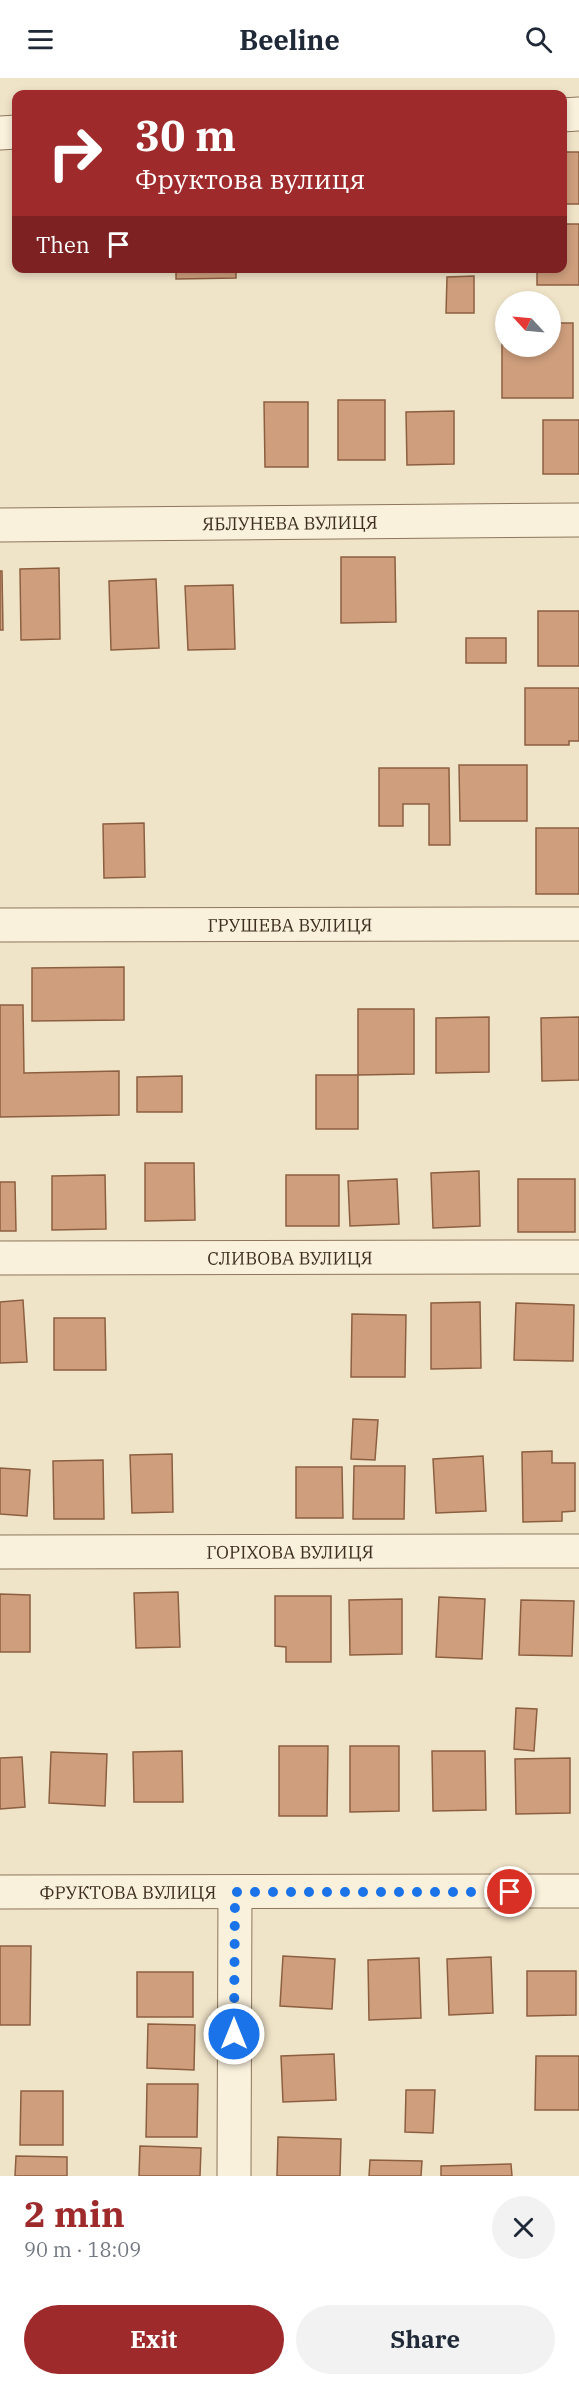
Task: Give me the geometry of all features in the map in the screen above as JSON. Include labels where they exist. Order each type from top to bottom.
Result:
[{"type":"street","name":"ЯБЛУНЕВА ВУЛИЦЯ","points":[[0,525],[579,520]]},
{"type":"street","name":"ГРУШЕВА ВУЛИЦЯ","points":[[0,925],[579,924]]},
{"type":"street","name":"СЛИВОВА ВУЛИЦЯ","points":[[0,1258],[579,1257]]},
{"type":"street","name":"ГОРІХОВА ВУЛИЦЯ","points":[[0,1552],[579,1551]]},
{"type":"street","name":"ФРУКТОВА ВУЛИЦЯ","points":[[0,1892],[579,1892]]},
{"type":"street","points":[[234,2176],[235,1892]]},
{"type":"building","points":[[567,152],[579,152],[579,204],[567,204]]},
{"type":"building","points":[[567,224],[579,224],[579,285],[537,285],[537,273],[567,273]]},
{"type":"building","points":[[176,273],[236,273],[236,278],[176,279]]},
{"type":"building","points":[[474,276],[474,313],[446,313],[447,277]]},
{"type":"building","points":[[561,323],[573,323],[573,398],[502,398],[502,357],[561,357]]},
{"type":"building","points":[[338,400],[385,400],[385,460],[338,460]]},
{"type":"building","points":[[264,402],[308,402],[308,467],[265,467]]},
{"type":"building","points":[[454,411],[454,464],[407,465],[406,412]]},
{"type":"building","points":[[543,420],[579,420],[579,474],[543,474]]},
{"type":"building","points":[[341,557],[395,557],[396,622],[341,623]]},
{"type":"building","points":[[59,568],[60,639],[21,640],[20,569]]},
{"type":"building","points":[[0,571],[2,571],[3,630],[0,630]]},
{"type":"building","points":[[156,579],[159,648],[111,650],[109,581]]},
{"type":"building","points":[[233,585],[235,649],[188,650],[185,586]]},
{"type":"building","points":[[538,611],[579,611],[579,666],[538,666]]},
{"type":"building","points":[[466,638],[506,638],[506,663],[466,663]]},
{"type":"building","points":[[525,688],[579,688],[579,741],[569,741],[569,745],[525,745]]},
{"type":"building","points":[[459,765],[527,765],[527,821],[460,821]]},
{"type":"building","points":[[379,768],[449,768],[450,845],[429,845],[429,804],[403,804],[403,826],[379,826]]},
{"type":"building","points":[[144,823],[145,877],[104,878],[103,824]]},
{"type":"building","points":[[536,828],[579,828],[579,894],[536,894]]},
{"type":"building","points":[[124,967],[124,1020],[32,1021],[32,968]]},
{"type":"building","points":[[0,1005],[23,1005],[24,1073],[119,1071],[119,1115],[0,1117]]},
{"type":"building","points":[[358,1009],[414,1009],[414,1074],[358,1075]]},
{"type":"building","points":[[489,1017],[489,1072],[436,1073],[436,1018]]},
{"type":"building","points":[[579,1017],[579,1080],[542,1081],[541,1018]]},
{"type":"building","points":[[316,1075],[358,1075],[358,1129],[316,1129]]},
{"type":"building","points":[[182,1076],[182,1112],[137,1112],[137,1077]]},
{"type":"building","points":[[145,1163],[194,1163],[195,1220],[145,1221]]},
{"type":"building","points":[[479,1171],[480,1226],[433,1228],[431,1173]]},
{"type":"building","points":[[105,1175],[106,1229],[52,1230],[52,1176]]},
{"type":"building","points":[[286,1175],[339,1175],[339,1226],[286,1226]]},
{"type":"building","points":[[397,1179],[399,1224],[350,1226],[348,1181]]},
{"type":"building","points":[[518,1179],[575,1179],[575,1232],[518,1232]]},
{"type":"building","points":[[0,1182],[15,1182],[16,1231],[0,1231]]},
{"type":"building","points":[[23,1300],[27,1362],[0,1363],[0,1302]]},
{"type":"building","points":[[480,1302],[481,1368],[431,1369],[431,1303]]},
{"type":"building","points":[[516,1303],[574,1305],[573,1361],[514,1360]]},
{"type":"building","points":[[352,1314],[406,1315],[405,1377],[351,1377]]},
{"type":"building","points":[[54,1318],[105,1318],[106,1370],[54,1370]]},
{"type":"building","points":[[353,1419],[378,1420],[375,1460],[351,1459]]},
{"type":"building","points":[[552,1451],[552,1463],[575,1463],[575,1511],[562,1512],[562,1521],[523,1522],[522,1452]]},
{"type":"building","points":[[172,1454],[173,1512],[132,1513],[130,1455]]},
{"type":"building","points":[[483,1456],[486,1511],[436,1513],[433,1459]]},
{"type":"building","points":[[103,1460],[104,1519],[54,1519],[53,1461]]},
{"type":"building","points":[[354,1466],[405,1466],[404,1519],[353,1519]]},
{"type":"building","points":[[296,1467],[342,1467],[343,1518],[296,1518]]},
{"type":"building","points":[[0,1468],[30,1470],[27,1516],[0,1514]]},
{"type":"building","points":[[178,1592],[180,1647],[136,1648],[134,1593]]},
{"type":"building","points":[[0,1594],[30,1595],[30,1652],[0,1652]]},
{"type":"building","points":[[275,1596],[331,1596],[331,1662],[286,1662],[286,1647],[275,1646]]},
{"type":"building","points":[[439,1597],[485,1599],[482,1659],[436,1657]]},
{"type":"building","points":[[402,1599],[402,1654],[350,1655],[349,1600]]},
{"type":"building","points":[[521,1600],[574,1601],[572,1656],[519,1655]]},
{"type":"building","points":[[516,1708],[537,1709],[534,1751],[514,1749]]},
{"type":"building","points":[[279,1746],[328,1746],[327,1816],[279,1816]]},
{"type":"building","points":[[350,1746],[399,1746],[399,1811],[350,1812]]},
{"type":"building","points":[[182,1751],[183,1802],[134,1802],[133,1752]]},
{"type":"building","points":[[432,1751],[485,1751],[486,1810],[433,1811]]},
{"type":"building","points":[[51,1752],[107,1754],[105,1806],[49,1803]]},
{"type":"building","points":[[22,1757],[25,1807],[0,1809],[0,1758]]},
{"type":"building","points":[[570,1758],[570,1813],[516,1814],[515,1759]]},
{"type":"building","points":[[0,1946],[31,1946],[30,2025],[0,2025]]},
{"type":"building","points":[[283,1956],[335,1959],[332,2009],[280,2006]]},
{"type":"building","points":[[491,1957],[493,2013],[449,2015],[447,1959]]},
{"type":"building","points":[[419,1958],[421,2018],[369,2020],[368,1960]]},
{"type":"building","points":[[527,1971],[576,1971],[576,2015],[527,2016]]},
{"type":"building","points":[[137,1972],[193,1972],[193,2017],[137,2017]]},
{"type":"building","points":[[148,2024],[195,2025],[194,2070],[147,2068]]},
{"type":"building","points":[[334,2054],[336,2100],[283,2102],[281,2056]]},
{"type":"building","points":[[536,2056],[579,2056],[579,2110],[535,2110]]},
{"type":"building","points":[[147,2084],[198,2084],[197,2137],[146,2137]]},
{"type":"building","points":[[406,2090],[435,2090],[433,2133],[405,2132]]},
{"type":"building","points":[[21,2091],[63,2091],[63,2145],[20,2145]]},
{"type":"building","points":[[278,2137],[341,2139],[340,2176],[277,2176]]},
{"type":"building","points":[[140,2146],[201,2148],[200,2176],[139,2176]]},
{"type":"building","points":[[16,2156],[67,2157],[67,2176],[15,2176]]},
{"type":"building","points":[[370,2160],[422,2161],[421,2176],[369,2176]]},
{"type":"building","points":[[511,2164],[512,2176],[441,2176],[441,2166]]},
{"type":"route","points":[[234,2034],[235,1892],[510,1892]]}]
